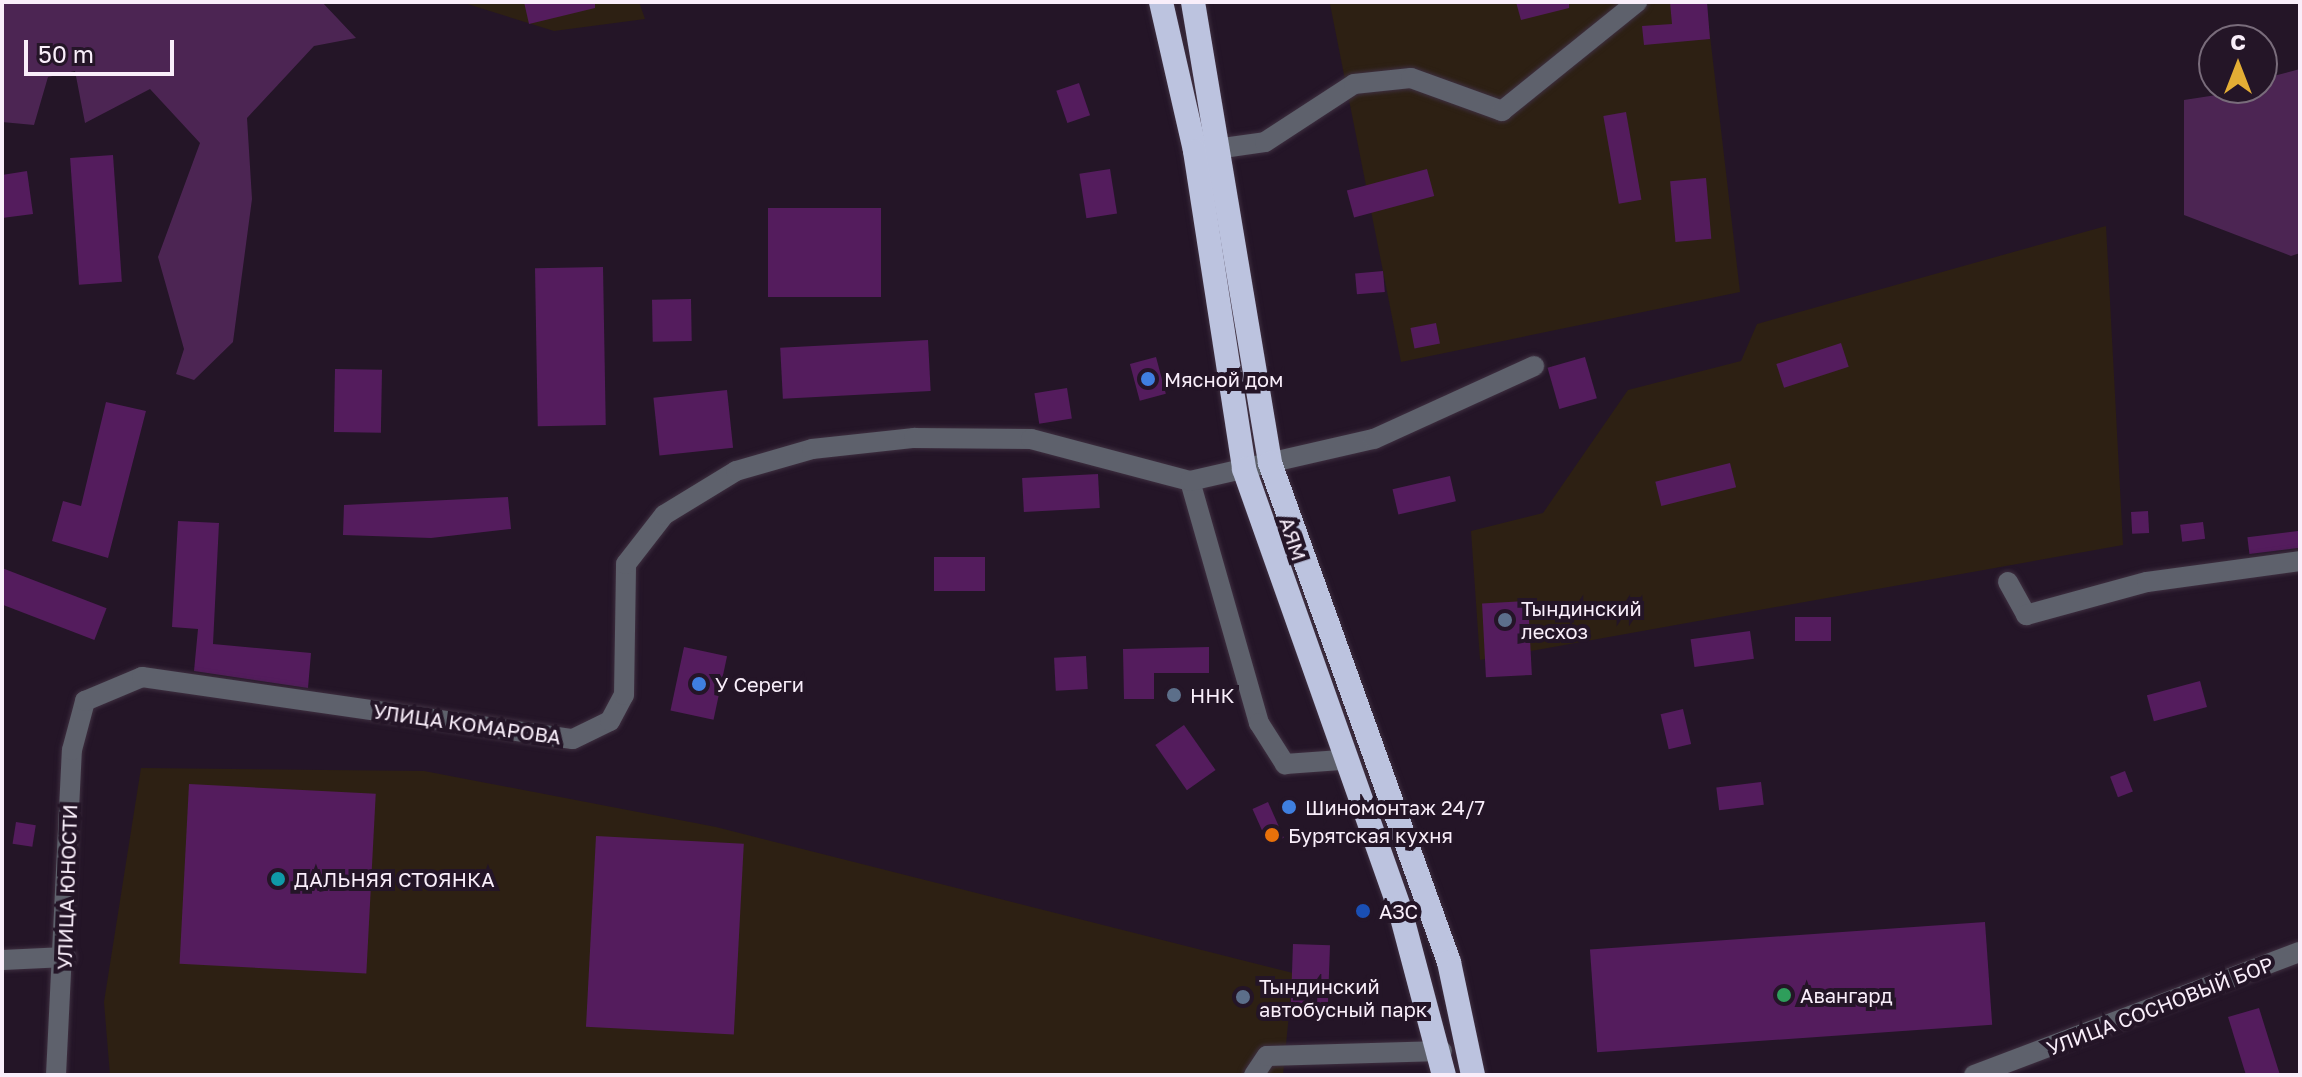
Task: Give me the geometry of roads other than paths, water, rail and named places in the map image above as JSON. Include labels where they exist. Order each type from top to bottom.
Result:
[{"type":"highway","name":"АЯМ","points":[[1161,2],[1192,137],[1244,469],[1341,760],[1400,910],[1443,1063]]},
{"type":"highway","name":"АЯМ","points":[[1193,2],[1223,148],[1270,463],[1449,962],[1473,1075]]},
{"type":"street","points":[[1223,148],[1265,142],[1354,84],[1411,78],[1502,111],[1637,2]]},
{"type":"street","points":[[1341,760],[1285,764],[1259,723],[1190,481],[1374,439],[1534,366]]},
{"type":"street","name":"УЛИЦА КОМАРОВА","points":[[85,701],[142,677],[573,739],[610,721],[624,695],[626,564],[664,515],[736,471],[827,447],[914,438],[1031,439],[1190,481]]},
{"type":"street","points":[[2008,582],[2026,615],[2147,582],[2300,561]]},
{"type":"street","name":"УЛИЦА ЮНОСТИ","points":[[56,1075],[66,957],[72,750],[85,701]]},
{"type":"street","name":"УЛИЦА СОСНОВЫЙ БОР","points":[[1974,1075],[2300,952]]},
{"type":"street","points":[[2,960],[66,957]]},
{"type":"street","points":[[1254,1075],[1267,1056],[1443,1063]]},
{"type":"place","name":"Мясной дом","points":[[1148,379]]},
{"type":"place","name":"Тындинский лесхоз","points":[[1505,620]]},
{"type":"place","name":"У Сереги","points":[[699,684]]},
{"type":"place","name":"ННК","points":[[1174,695]]},
{"type":"place","name":"Шиномонтаж 24/7","points":[[1289,807]]},
{"type":"place","name":"Бурятская кухня","points":[[1272,835]]},
{"type":"place","name":"ДАЛЬНЯЯ СТОЯНКА","points":[[278,879]]},
{"type":"place","name":"АЗС","points":[[1363,911]]},
{"type":"place","name":"Авангард","points":[[1784,995]]},
{"type":"place","name":"Тындинский автобусный парк","points":[[1243,997]]}]
